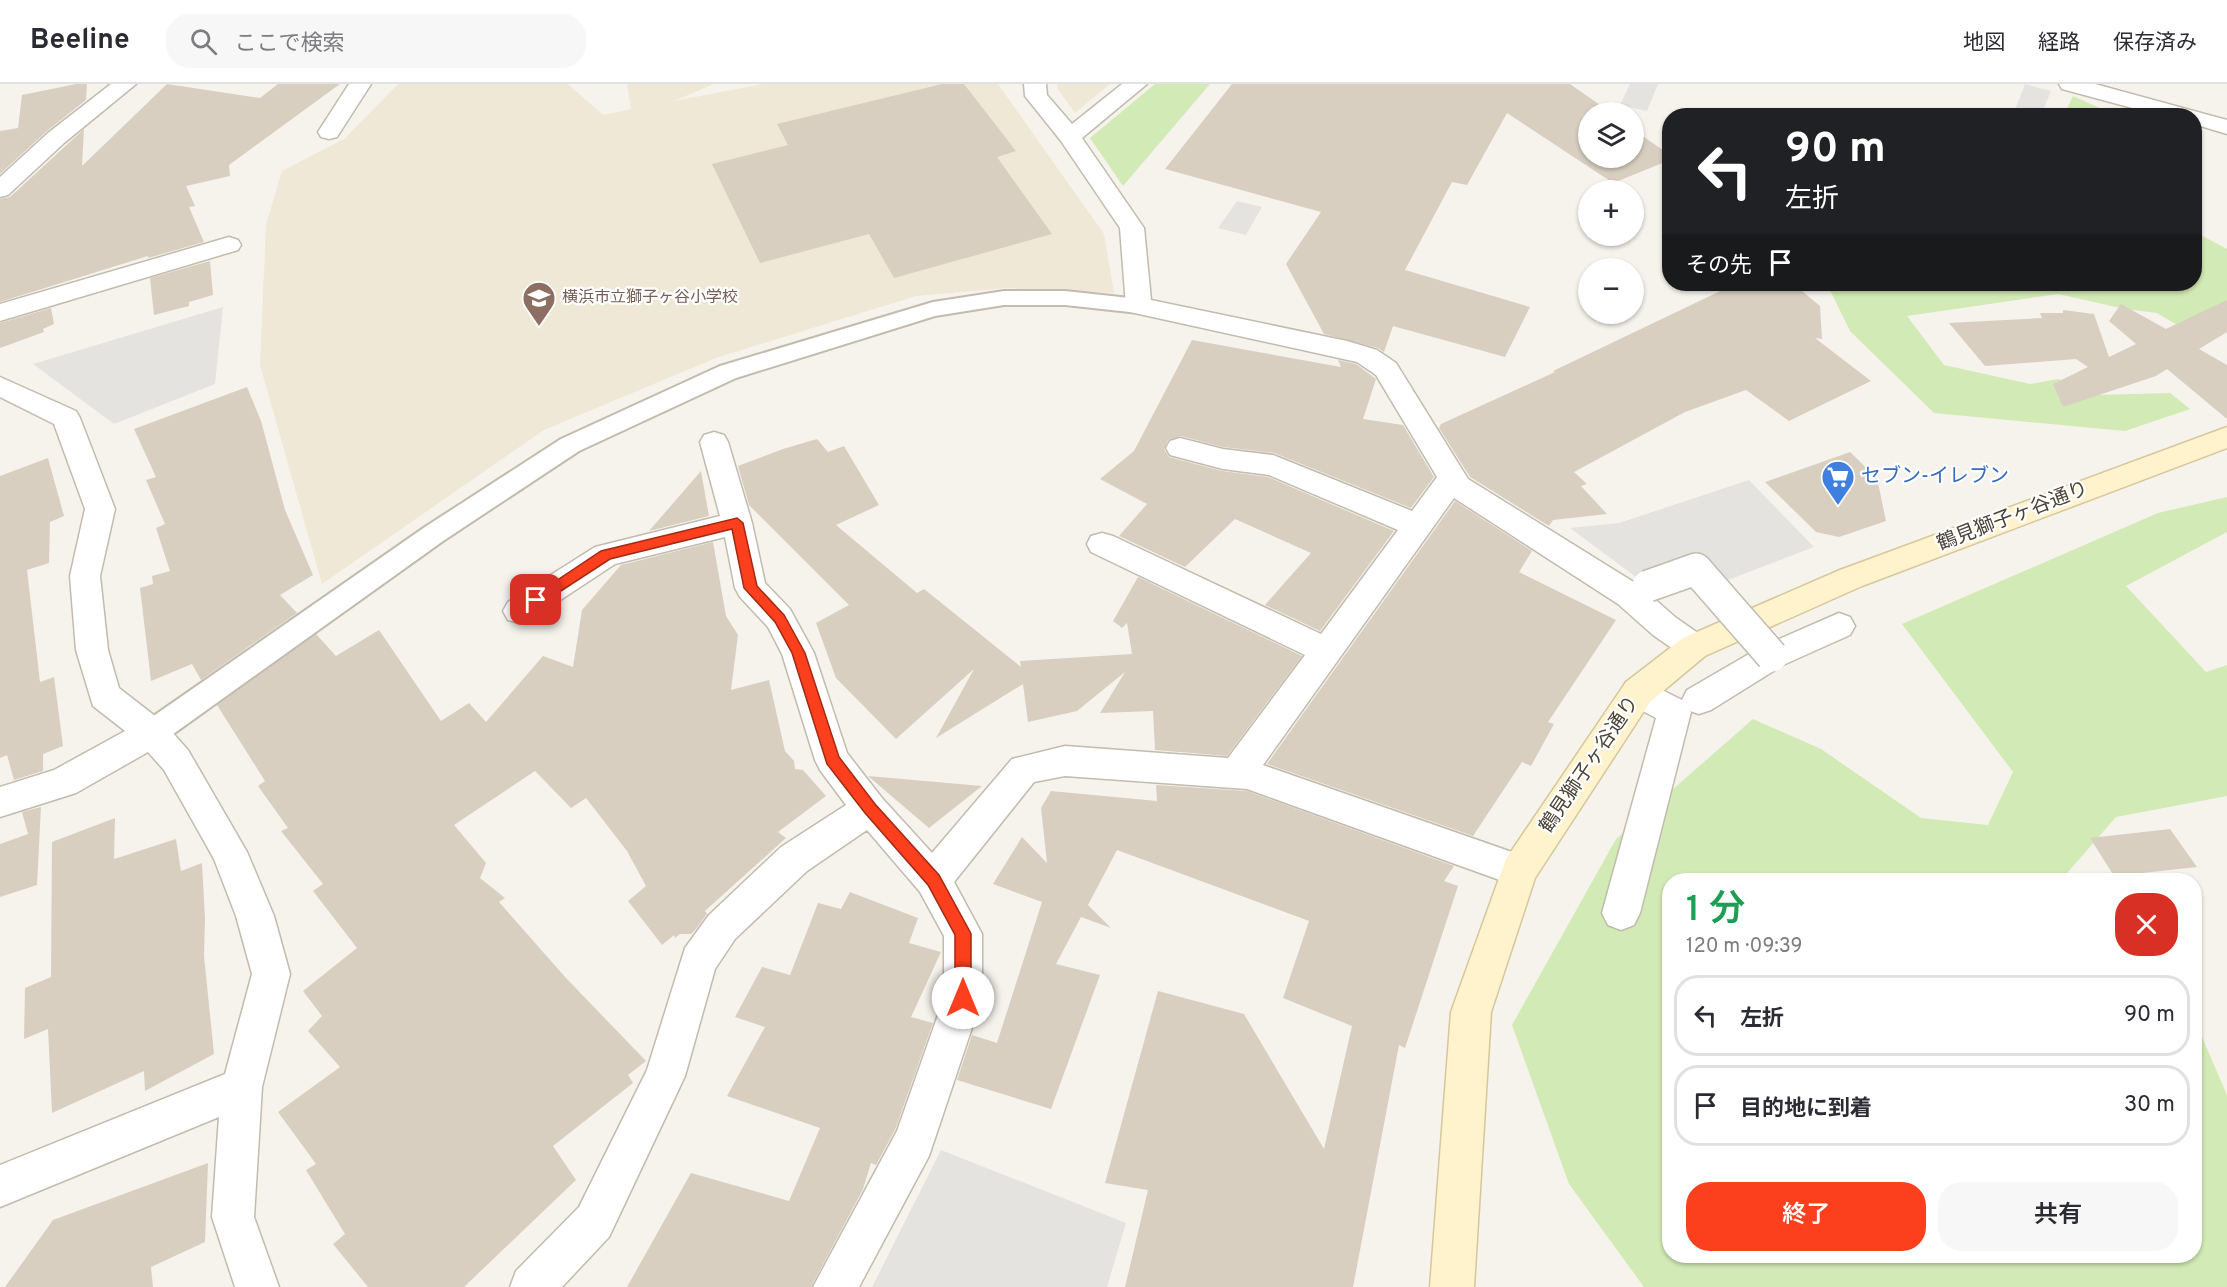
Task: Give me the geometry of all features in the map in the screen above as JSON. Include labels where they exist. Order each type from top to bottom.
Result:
[{"type":"main road","name":"鶴見獅子ヶ谷通り","points":[[1452,1287],[1471,1012],[1519,871],[1638,693],[1694,647],[1851,578],[2227,437]]},
{"type":"street","points":[[2,187],[56,138],[125,84]]},
{"type":"street","points":[[329,132],[360,84]]},
{"type":"street","points":[[1035,84],[1035,96],[1070,138],[1132,228],[1139,306],[1367,356],[1386,369],[1458,487],[1629,595],[1664,626],[1694,647]]},
{"type":"street","points":[[1070,138],[1136,84]]},
{"type":"street","points":[[2070,84],[2159,108]]},
{"type":"street","points":[[2202,119],[2227,127]]},
{"type":"street","points":[[0,313],[229,245]]},
{"type":"street","points":[[0,386],[66,418],[100,509],[85,576],[92,650],[105,696],[152,734],[176,760],[229,852],[255,916],[271,974],[242,1087],[233,1216],[257,1287]]},
{"type":"street","points":[[714,442],[737,523],[751,588],[779,618],[798,653],[832,760],[870,809],[933,880],[963,934],[963,998],[914,1141],[835,1287]]},
{"type":"street","points":[[1180,448],[1223,459],[1273,465],[1418,526]]},
{"type":"street","points":[[1237,773],[1452,478]]},
{"type":"street","points":[[519,611],[606,555],[737,523]]},
{"type":"street","points":[[1102,544],[1326,651]]},
{"type":"street","points":[[1648,586],[1696,569],[1772,656]]},
{"type":"street","points":[[1699,700],[1772,656],[1839,626]]},
{"type":"street","points":[[1620,913],[1674,712],[1638,693]]},
{"type":"street","points":[[0,802],[64,782],[152,734]]},
{"type":"street","points":[[933,880],[1024,769],[1065,761],[1247,774],[1519,871]]},
{"type":"street","points":[[532,1287],[594,1222],[665,1076],[698,962],[722,927],[794,860],[870,809]]},
{"type":"street","points":[[0,1186],[242,1087]]},
{"type":"lane","points":[[152,734],[434,534],[570,445],[728,372],[933,309],[1004,298],[1065,298],[1139,306]]},
{"type":"shaded area","name":"横浜市立獅子ヶ谷小学校","points":[[398,84],[568,84],[603,115],[631,109],[627,84],[714,84],[674,101],[763,84],[998,84],[1104,234],[1114,293],[1006,288],[916,296],[716,358],[544,430],[322,584],[260,365],[266,225],[282,171],[344,139]]},
{"type":"shaded area","points":[[1057,84],[1110,84],[1075,113]]},
{"type":"shaded area","points":[[1630,84],[1658,84],[1647,111],[1644,110],[1644,102],[1621,102]]},
{"type":"shaded area","points":[[2025,84],[2051,91],[2044,108],[2016,108]]},
{"type":"shaded area","points":[[1237,201],[1262,207],[1246,235],[1218,228]]},
{"type":"shaded area","points":[[223,307],[215,384],[114,424],[33,364]]},
{"type":"shaded area","points":[[1749,480],[1814,547],[1728,580],[1699,555],[1636,577],[1570,528],[1619,523]]},
{"type":"shaded area","points":[[941,1150],[1126,1223],[1107,1287],[872,1287]]},
{"type":"green space","points":[[1155,84],[1210,84],[1123,186],[1090,138]]},
{"type":"green space","points":[[2073,96],[2100,108],[2067,108]]},
{"type":"green space","points":[[2202,236],[2227,249],[2227,317],[2206,342],[2157,313],[2125,309],[2058,294],[1907,316],[1944,365],[2030,384],[2058,379],[2098,395],[2170,393],[2190,409],[2125,431],[1934,413],[1850,331],[1830,291],[2202,291]]},
{"type":"green space","points":[[2227,497],[2227,532],[2126,586],[2206,672],[2227,665],[2227,796],[2116,817],[2067,873],[1662,873],[1662,1263],[2202,1263],[2202,1037],[2227,1095],[2227,1287],[1644,1287],[1569,1184],[1512,1025],[1616,839],[1753,719],[1821,749],[1921,818],[1988,825],[2013,772],[1902,624],[2158,513]]},
{"type":"building","points":[[76,84],[87,84],[86,100],[47,131],[0,174],[0,131],[18,128],[22,95]]},
{"type":"building","points":[[167,84],[260,98],[278,84],[340,84],[229,165],[230,176],[186,186],[195,206],[189,207],[204,242],[148,258],[148,256],[0,302],[0,199],[10,197],[84,129],[82,166]]},
{"type":"building","points":[[942,84],[964,84],[1016,151],[997,157],[1052,234],[894,278],[869,234],[760,263],[712,164],[788,145],[777,124]]},
{"type":"building","points":[[1232,84],[1570,84],[1596,102],[1578,102],[1578,160],[1507,113],[1467,185],[1452,182],[1405,270],[1530,307],[1505,357],[1393,326],[1384,352],[1378,348],[1324,334],[1286,264],[1321,212],[1165,169]]},
{"type":"building","points":[[1644,137],[1662,149],[1662,163],[1620,180],[1608,180],[1590,168],[1644,168]]},
{"type":"building","points":[[210,261],[213,295],[189,302],[189,306],[154,315],[150,278]]},
{"type":"building","points":[[1720,291],[1802,291],[1820,306],[1822,339],[1815,338],[1871,381],[1789,421],[1746,390],[1685,412],[1574,472],[1587,484],[1581,486],[1607,514],[1553,520],[1549,526],[1470,477],[1439,428],[1441,424],[1555,372],[1553,371]]},
{"type":"building","points":[[2227,300],[2227,332],[2199,349],[2227,365],[2227,419],[2167,369],[2156,376],[2063,407],[2053,384],[2088,367],[2076,359],[1985,366],[1949,323],[2042,318],[2040,313],[2063,313],[2063,310],[2094,314],[2109,357],[2136,344],[2109,321],[2121,304],[2166,329]]},
{"type":"building","points":[[51,308],[54,324],[43,329],[44,332],[0,348],[0,323]]},
{"type":"building","points":[[1192,340],[1341,367],[1338,360],[1356,364],[1376,379],[1363,419],[1403,425],[1434,477],[1411,508],[1274,453],[1223,447],[1181,436],[1168,440],[1164,449],[1169,457],[1222,471],[1268,477],[1394,531],[1320,631],[1265,605],[1311,553],[1235,519],[1185,567],[1119,536],[1147,504],[1100,479],[1134,451]]},
{"type":"building","points":[[247,387],[261,421],[285,510],[313,575],[280,595],[297,613],[201,680],[192,664],[151,681],[140,588],[153,584],[152,576],[170,571],[156,528],[165,524],[146,480],[156,477],[134,429]]},
{"type":"building","points":[[817,439],[828,452],[844,446],[879,505],[836,525],[917,593],[924,589],[1021,667],[1020,661],[1132,654],[1127,623],[1122,628],[1113,621],[1138,577],[1302,656],[1227,756],[1155,750],[1153,711],[1100,713],[1125,672],[1077,711],[1028,722],[1023,684],[936,738],[974,669],[896,739],[836,678],[816,623],[849,605],[749,505],[738,466]]},
{"type":"building","points":[[1850,452],[1877,478],[1886,521],[1839,537],[1816,532],[1765,482]]},
{"type":"building","points":[[48,458],[64,516],[50,522],[49,563],[27,570],[40,682],[54,677],[63,746],[43,754],[43,771],[14,780],[7,755],[0,758],[0,476]]},
{"type":"building","points":[[701,471],[709,516],[649,531]]},
{"type":"building","points":[[1455,501],[1532,551],[1519,572],[1616,620],[1548,722],[1554,724],[1531,766],[1522,762],[1473,836],[1267,764]]},
{"type":"building","points":[[713,542],[726,616],[738,635],[731,690],[769,680],[785,751],[794,761],[795,769],[803,770],[826,796],[778,832],[786,838],[705,911],[707,914],[691,934],[680,934],[675,938],[674,935],[662,945],[628,901],[646,886],[627,851],[586,798],[571,808],[535,771],[454,825],[486,863],[480,878],[505,898],[499,902],[566,978],[646,1061],[628,1075],[633,1083],[553,1146],[576,1180],[464,1287],[368,1287],[333,1244],[345,1234],[306,1170],[316,1164],[278,1112],[340,1067],[308,1031],[322,1016],[303,991],[357,948],[313,891],[323,884],[281,831],[288,828],[258,786],[265,781],[217,705],[316,634],[336,656],[379,630],[441,721],[469,703],[486,722],[543,656],[573,667],[582,610],[621,565]]},
{"type":"building","points":[[868,776],[982,786],[929,828]]},
{"type":"building","points":[[1156,785],[1247,791],[1454,866],[1444,881],[1458,886],[1405,1048],[1399,1045],[1353,1287],[1125,1287],[1148,1190],[1105,1183],[1158,991],[1244,1014],[1324,1149],[1352,1026],[1283,998],[1309,921],[1117,850],[1088,905],[1111,928],[1081,917],[1056,964],[1100,975],[1051,1109],[957,1080],[972,1035],[997,1043],[1042,902],[993,884],[1022,837],[1047,863],[1041,808],[1051,791],[1157,801]]},
{"type":"building","points":[[41,807],[37,885],[0,897],[0,844],[28,834],[22,812]]},
{"type":"building","points":[[115,818],[114,859],[176,839],[181,871],[202,863],[204,956],[214,1054],[145,1091],[144,1071],[52,1113],[48,1029],[24,1039],[25,988],[51,977],[52,842]]},
{"type":"building","points":[[2170,829],[2197,867],[2142,873],[2112,873],[2090,838]]},
{"type":"building","points":[[850,892],[918,918],[909,943],[941,952],[911,1017],[933,1023],[895,1130],[876,1165],[871,1163],[863,1189],[811,1287],[627,1287],[691,1173],[789,1201],[820,1128],[727,1096],[765,1027],[735,1017],[762,967],[790,975],[818,903],[841,909]]},
{"type":"building","points":[[208,1163],[205,1242],[151,1267],[153,1287],[5,1287],[53,1220]]},
{"type":"place","name":"横浜市立獅子ヶ谷小学校","points":[[539,327]]},
{"type":"place","name":"セブン-イレブン","points":[[1838,506]]},
{"type":"route","points":[[536,600],[606,555],[737,523],[751,588],[779,618],[798,653],[832,760],[870,809],[933,880],[963,934],[963,998]]}]
